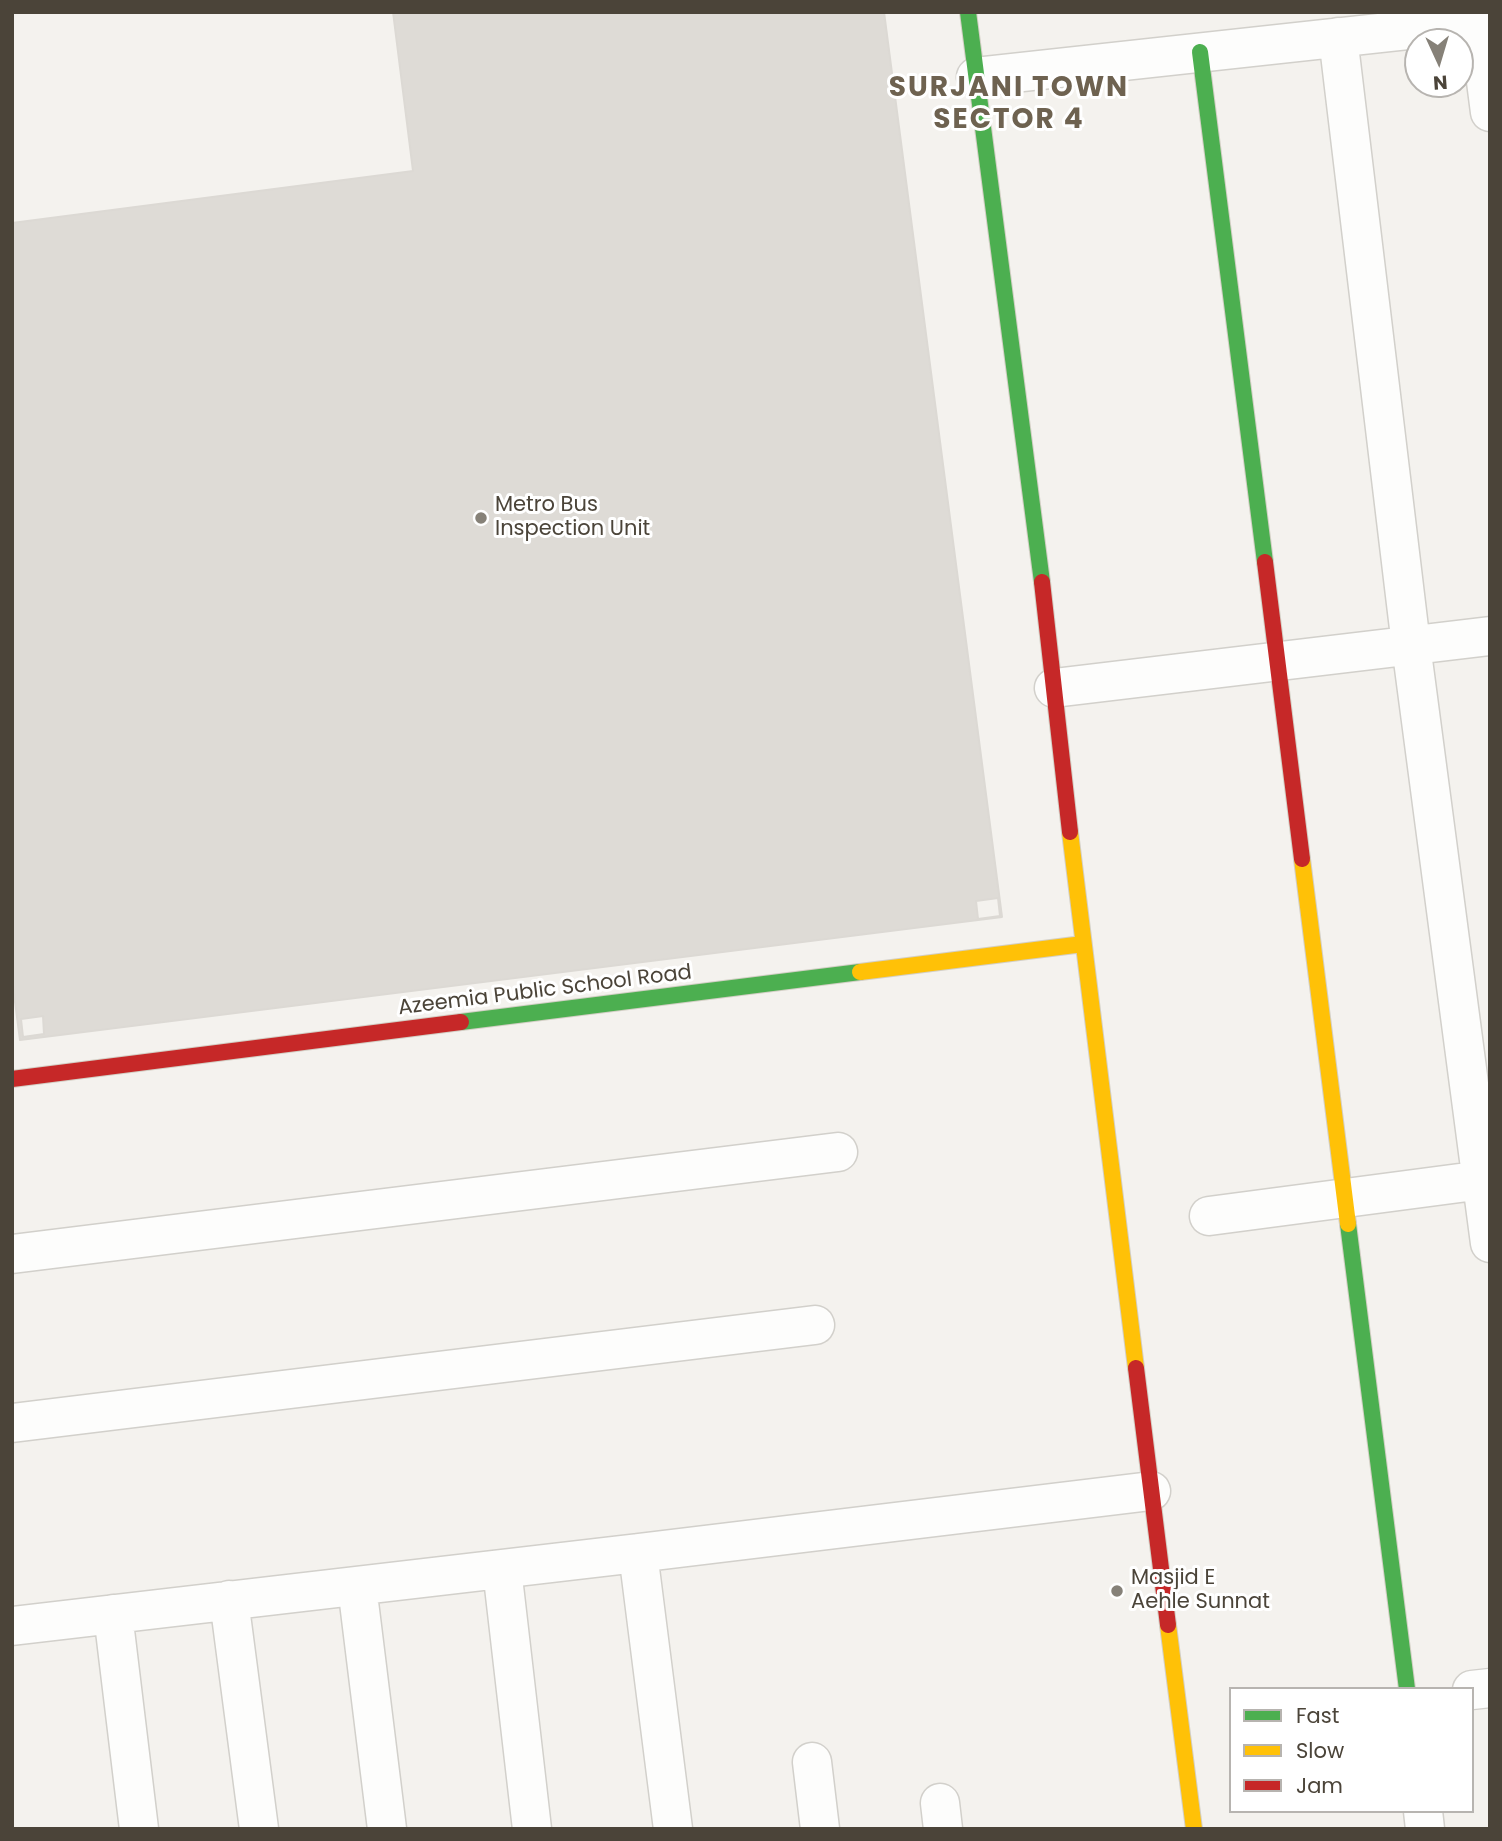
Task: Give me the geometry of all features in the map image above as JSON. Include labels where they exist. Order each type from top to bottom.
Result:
[{"type":"street","points":[[968,12],[1036,530],[1083,944],[1194,1829]]},
{"type":"street","points":[[976,77],[1338,37],[1481,18],[1490,112]]},
{"type":"street","points":[[1338,37],[1411,645],[1485,1180],[1490,1243]]},
{"type":"street","points":[[1200,52],[1407,1687]]},
{"type":"street","points":[[1054,688],[1490,636]]},
{"type":"street","name":"Azeemia Public School Road","points":[[12,1079],[1083,944]]},
{"type":"street","points":[[12,1254],[838,1152]]},
{"type":"street","points":[[1209,1216],[1485,1180]]},
{"type":"street","points":[[12,1423],[815,1325]]},
{"type":"street","points":[[12,1626],[1151,1491]]},
{"type":"street","points":[[638,1553],[673,1829]]},
{"type":"street","points":[[502,1569],[531,1829]]},
{"type":"street","points":[[356,1586],[387,1829]]},
{"type":"street","points":[[229,1600],[259,1829]]},
{"type":"street","points":[[113,1614],[139,1829]]},
{"type":"street","points":[[812,1762],[820,1829]]},
{"type":"building","name":"Metro Bus Inspection Unit","points":[[393,12],[884,12],[1002,917],[20,1040],[12,979],[12,223],[413,171]]},
{"type":"building","points":[[998,898],[1000,916],[978,919],[976,901]]},
{"type":"building","points":[[43,1016],[44,1034],[23,1037],[21,1019]]},
{"type":"traffic: fast","points":[[968,12],[1042,582]]},
{"type":"traffic: fast","points":[[1200,52],[1265,562]]},
{"type":"traffic: fast","points":[[461,1022],[860,972]]},
{"type":"traffic: fast","points":[[1348,1224],[1407,1687]]},
{"type":"traffic: slow","points":[[1070,832],[1136,1368]]},
{"type":"traffic: slow","points":[[1302,859],[1348,1224]]},
{"type":"traffic: slow","points":[[860,972],[1083,944]]},
{"type":"traffic: slow","points":[[1168,1625],[1194,1829]]},
{"type":"traffic: jam","points":[[1265,562],[1302,859]]},
{"type":"traffic: jam","points":[[1042,582],[1070,832]]},
{"type":"traffic: jam","points":[[12,1079],[461,1022]]},
{"type":"traffic: jam","points":[[1136,1368],[1168,1625]]},
{"type":"place","name":"Metro Bus Inspection Unit","points":[[481,518]]},
{"type":"place","name":"Masjid E Aehle Sunnat","points":[[1117,1591]]},
{"type":"district","name":"SURJANI TOWN SECTOR 4","points":[[1009,105]]}]
